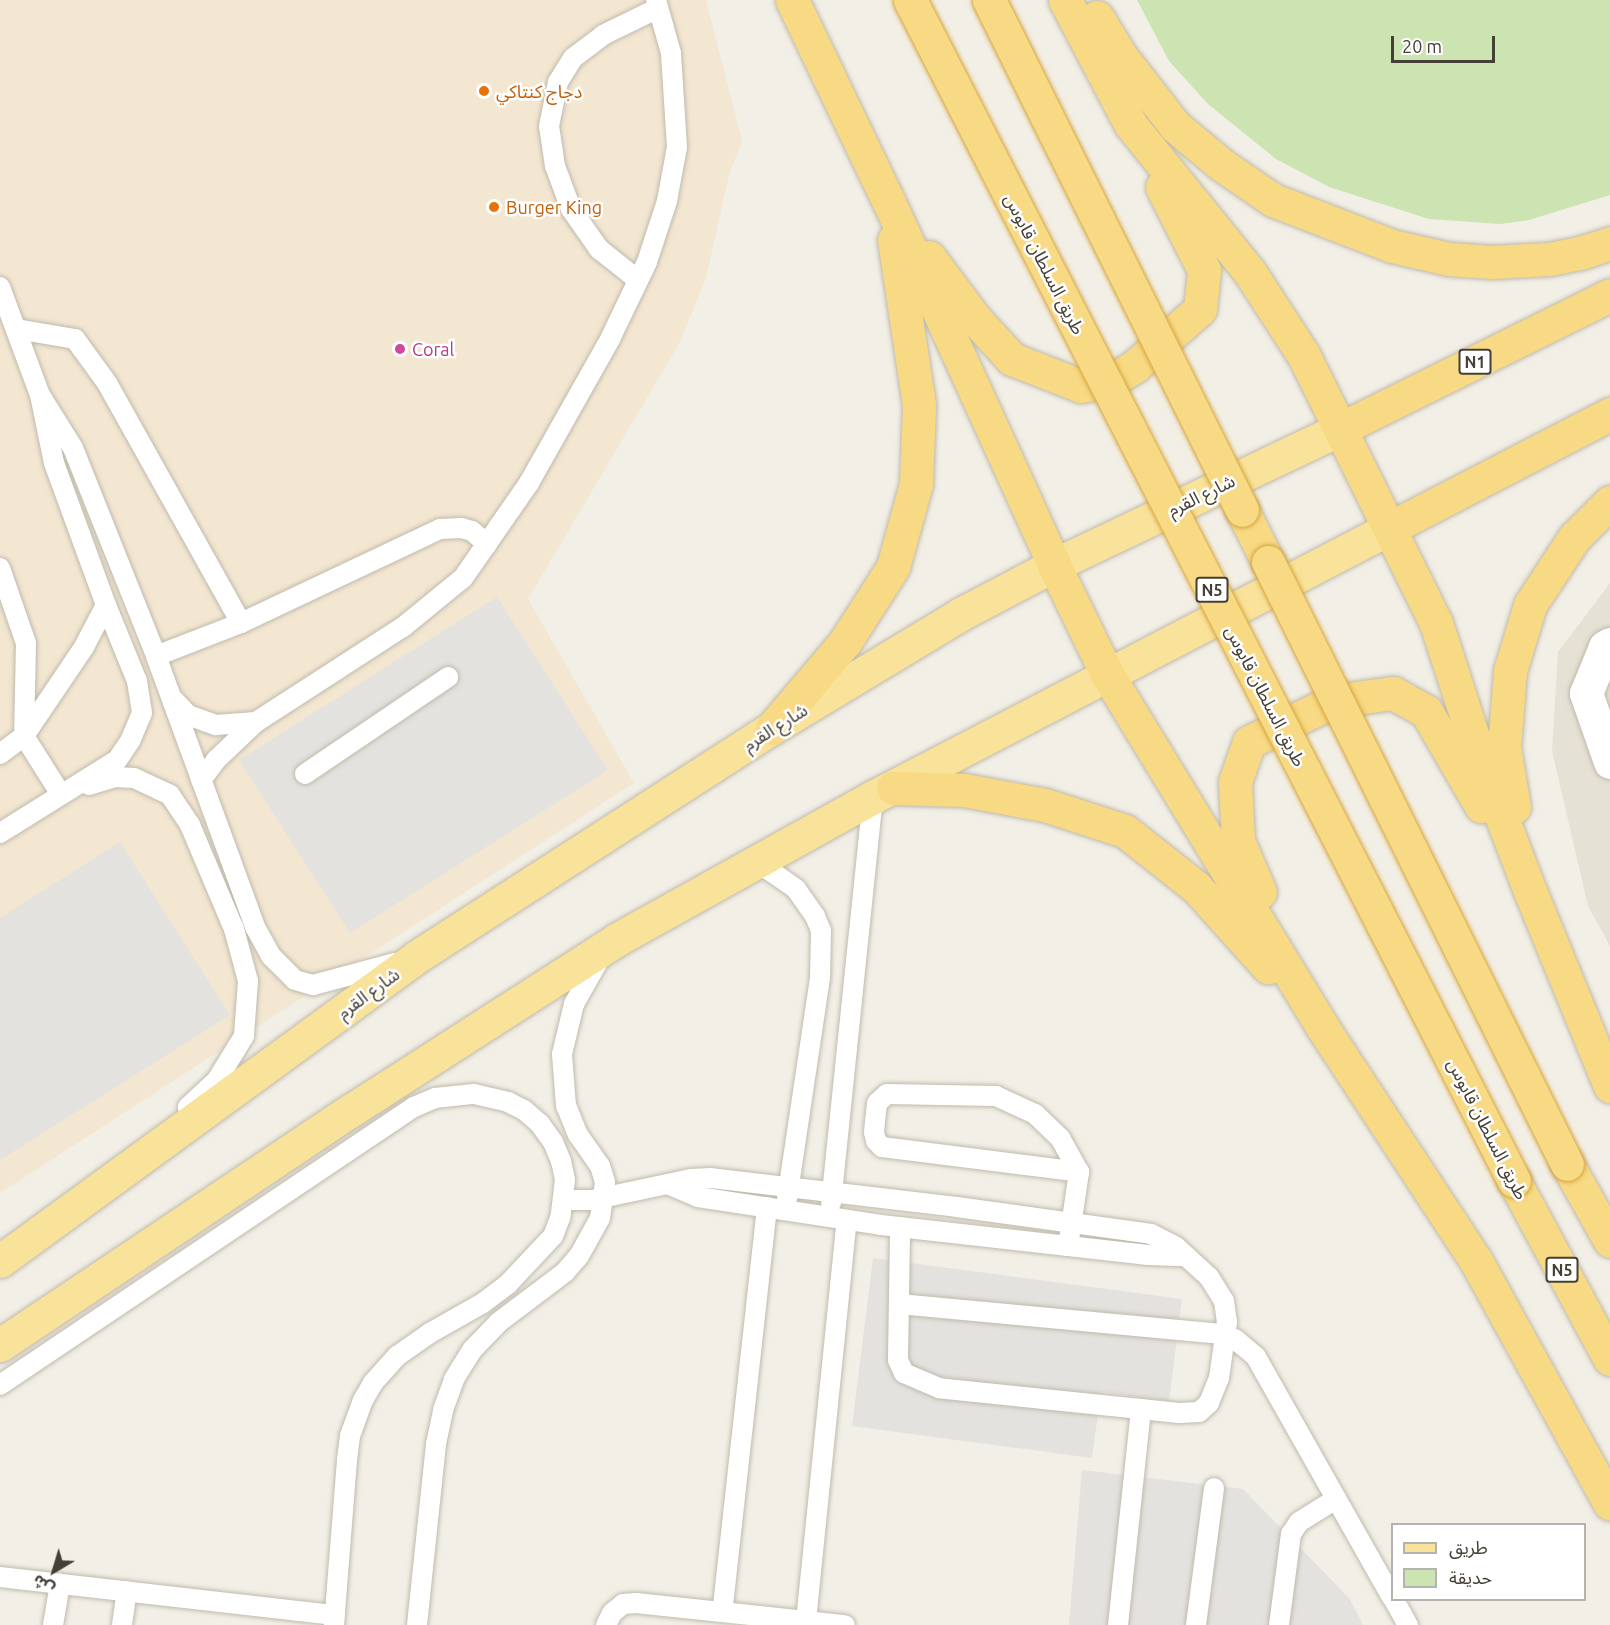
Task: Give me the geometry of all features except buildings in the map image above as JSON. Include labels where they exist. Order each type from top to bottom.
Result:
[{"type":"highway","points":[[792,0],[888,200],[1054,566],[1107,674],[1321,1025],[1476,1261],[1610,1504]]},
{"type":"highway","name":"طريق السلطان قابوس","points":[[910,0],[1514,1180],[1610,1359]]},
{"type":"highway","points":[[989,0],[1567,1164],[1610,1241]]},
{"type":"highway","points":[[888,200],[976,320],[1012,359],[1081,386],[1112,380],[1135,366],[1200,309],[1204,291],[1204,270],[1065,0]]},
{"type":"highway","points":[[1087,0],[1120,55],[1175,126],[1222,165],[1273,200],[1392,246],[1449,258],[1492,262],[1549,259],[1580,253],[1610,243]]},
{"type":"highway","points":[[1131,125],[1249,271],[1304,356],[1390,528],[1436,623],[1483,768],[1530,891],[1610,1086]]},
{"type":"highway","points":[[772,728],[845,642],[893,567],[916,484],[919,405],[888,200]]},
{"type":"highway","name":"شارع القرم","points":[[1340,429],[1610,295]]},
{"type":"highway","points":[[1390,528],[1610,414]]},
{"type":"highway","points":[[1530,891],[1504,748],[1509,671],[1530,604],[1574,538],[1610,502]]},
{"type":"highway","points":[[1321,1025],[1238,841],[1235,782],[1250,742],[1334,701],[1393,693],[1426,711],[1530,891]]},
{"type":"highway","points":[[883,792],[964,790],[1045,805],[1125,831],[1196,886],[1321,1025]]},
{"type":"main road","name":"شارع القرم","points":[[0,1261],[418,957],[772,728],[961,614],[1054,566],[1340,429]]},
{"type":"main road","points":[[0,1345],[350,1111],[616,940],[883,792],[1390,528]]},
{"type":"street","points":[[1610,644],[1605,647],[1586,693],[1610,762]]},
{"type":"lane","points":[[201,780],[217,759],[256,722],[403,627],[463,578],[535,473],[610,339],[647,262],[667,201],[677,147],[671,53],[657,4],[603,35],[573,58],[558,82],[549,126],[555,166],[571,209],[599,249],[638,280]]},
{"type":"lane","points":[[0,287],[40,394],[54,463],[106,605],[137,681],[142,713],[130,741],[117,759],[0,833]]},
{"type":"lane","points":[[16,329],[75,339],[107,383],[241,623]]},
{"type":"lane","points":[[40,394],[73,448],[156,656],[255,927],[271,956],[295,980],[313,985],[418,957]]},
{"type":"lane","points":[[156,656],[241,623],[440,529],[461,528],[472,531],[487,544]]},
{"type":"lane","points":[[0,568],[26,643],[24,736],[60,793]]},
{"type":"lane","points":[[0,754],[24,736],[84,647],[106,605]]},
{"type":"lane","points":[[305,774],[448,677]]},
{"type":"lane","points":[[170,695],[188,715],[216,725],[256,722]]},
{"type":"lane","points":[[60,793],[115,777],[134,778],[170,795],[190,825],[230,918],[248,981],[244,1036],[217,1080],[105,1185]]},
{"type":"lane","points":[[806,1621],[838,1219],[832,1192],[883,792]]},
{"type":"lane","points":[[722,1612],[776,1209],[789,1186],[820,978],[821,931],[810,909],[796,889],[769,870],[754,864]]},
{"type":"lane","points":[[417,1625],[436,1444],[442,1410],[454,1378],[472,1350],[500,1322],[565,1272],[579,1256],[600,1218],[605,1197],[605,1182],[600,1166],[578,1135],[566,1106],[562,1054],[569,1020],[585,980],[616,940]]},
{"type":"lane","points":[[0,1384],[414,1107],[435,1098],[474,1094],[508,1102],[524,1110],[540,1124],[553,1142],[561,1161],[565,1200],[553,1236],[508,1284],[483,1303],[430,1333],[398,1355],[373,1383],[363,1400],[356,1417],[348,1452],[334,1620],[127,1591],[0,1577]]},
{"type":"lane","points":[[1068,1246],[1079,1172],[1060,1138],[1035,1114],[996,1096],[887,1094],[877,1103],[874,1132],[876,1141],[882,1147],[1079,1172]]},
{"type":"lane","points":[[565,1200],[605,1197],[635,1189],[670,1185],[701,1178],[789,1186],[1151,1234],[1176,1247],[1209,1277],[1224,1301],[1227,1322],[1219,1378],[1209,1402],[1199,1412],[1179,1413],[939,1388],[904,1373],[898,1360],[900,1227]]},
{"type":"lane","points":[[670,1185],[698,1197],[838,1219],[1068,1246],[1186,1256]]},
{"type":"lane","points":[[483,1303],[500,1322]]},
{"type":"lane","points":[[899,1304],[1225,1334],[1247,1347],[1256,1357],[1391,1595]]},
{"type":"lane","points":[[1118,1625],[1141,1409]]},
{"type":"lane","points":[[1196,1625],[1214,1488]]},
{"type":"lane","points":[[1279,1625],[1290,1534],[1299,1522],[1336,1499]]},
{"type":"lane","points":[[53,1625],[60,1584]]},
{"type":"lane","points":[[122,1625],[127,1591]]},
{"type":"lane","points":[[1395,1601],[1408,1625]]},
{"type":"lane","points":[[606,1625],[612,1612],[623,1604],[636,1603],[845,1625]]},
{"type":"shaded area","points":[[0,0],[706,0],[742,141],[729,175],[706,278],[679,344],[528,599],[634,783],[0,1193]]},
{"type":"shaded area","points":[[1610,583],[1610,946],[1588,906],[1552,751],[1558,652]]},
{"type":"shaded area","points":[[497,597],[608,770],[350,933],[239,760]]},
{"type":"shaded area","points":[[120,842],[230,1015],[0,1160],[0,918]]},
{"type":"shaded area","points":[[873,1258],[1182,1299],[1169,1401],[1101,1392],[1092,1458],[852,1426]]},
{"type":"shaded area","points":[[1082,1470],[1243,1489],[1349,1598],[1363,1625],[1069,1625]]},
{"type":"green space","points":[[1137,0],[1610,0],[1610,195],[1529,220],[1501,224],[1429,219],[1329,187],[1276,159],[1208,104],[1169,61]]},
{"type":"place","name":"دجاج كنتاكي","points":[[484,91]]},
{"type":"place","name":"Burger King","points":[[494,207]]},
{"type":"place","name":"Coral","points":[[400,349]]}]
